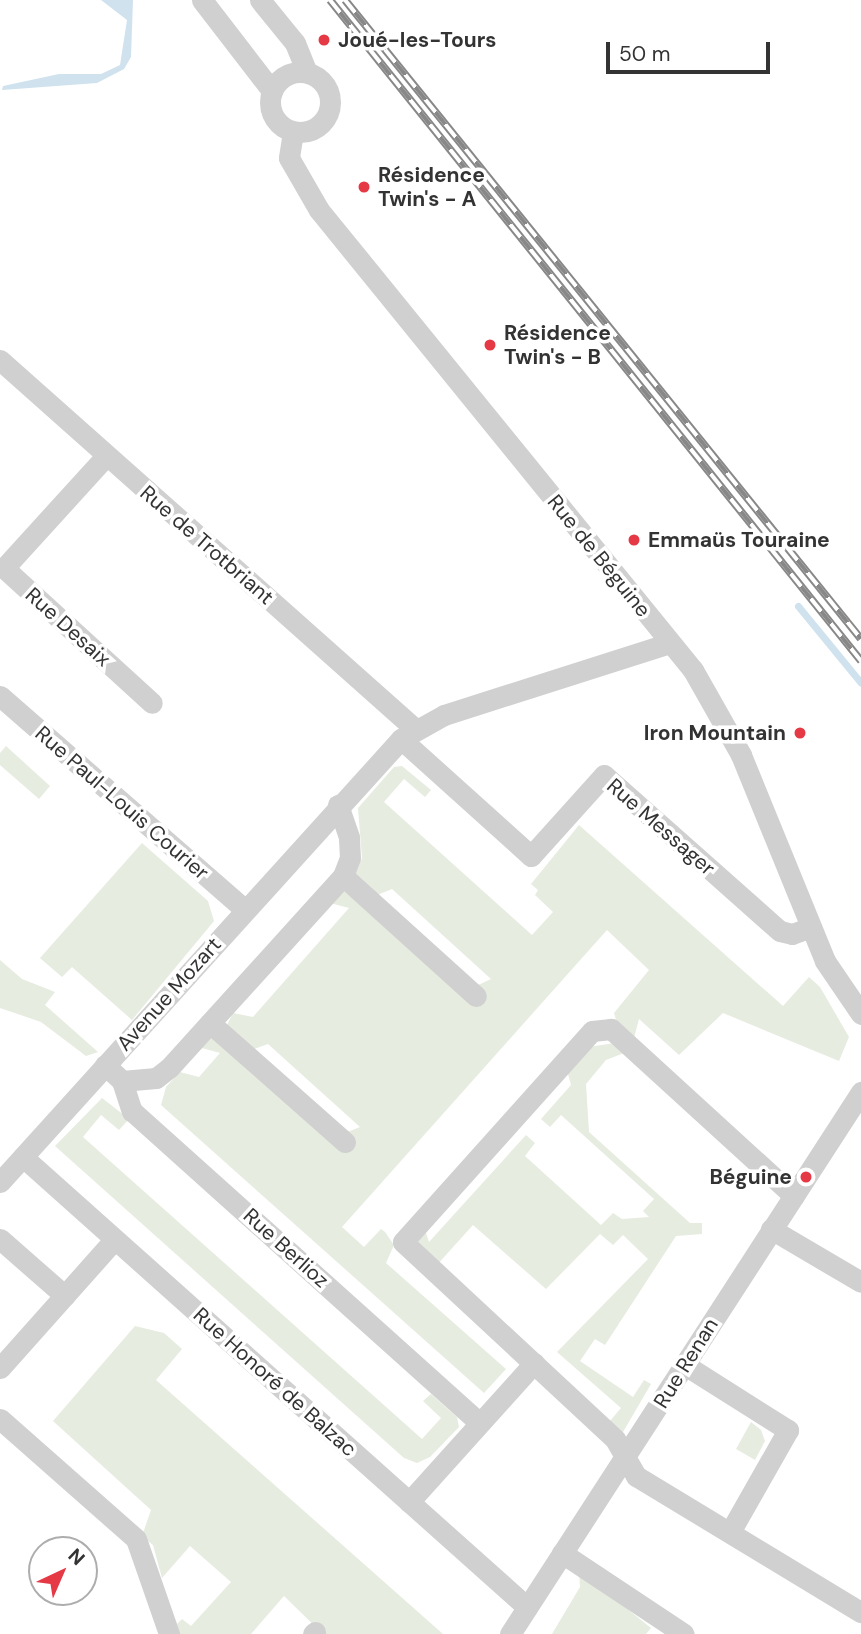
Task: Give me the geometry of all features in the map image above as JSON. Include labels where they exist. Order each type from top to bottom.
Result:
[{"type":"street","points":[[202,0],[272,91],[273,116],[293,132],[314,129],[328,110],[324,85],[307,73],[295,43],[260,0]]},
{"type":"street","points":[[272,91],[283,77],[307,73]]},
{"type":"street","name":"Rue de Béguine","points":[[293,132],[289,158],[318,210],[670,643],[723,717],[825,961],[861,1014]]},
{"type":"street","name":"Rue de Trotbriant","points":[[0,360],[408,733]]},
{"type":"street","name":"Rue Desaix","points":[[106,456],[4,568],[152,703]]},
{"type":"street","name":"Avenue Mozart","points":[[0,1182],[338,805],[408,733],[637,650],[670,643]]},
{"type":"street","name":"Rue Paul-Louis Courier","points":[[0,696],[245,910]]},
{"type":"street","name":"Rue Messager","points":[[408,733],[531,856],[604,775],[780,931],[792,934],[811,927]]},
{"type":"street","points":[[338,805],[351,858],[342,876],[476,996]]},
{"type":"street","name":"Avenue Mozart","points":[[122,1081],[156,1078],[211,1023],[342,876]]},
{"type":"street","points":[[211,1023],[345,1142]]},
{"type":"street","points":[[794,1196],[611,1029],[592,1031],[403,1242],[615,1439],[636,1476],[861,1612]]},
{"type":"street","name":"Rue Berlioz","points":[[105,1065],[122,1081],[132,1111],[479,1422]]},
{"type":"street","name":"Rue Renan","points":[[510,1634],[626,1459],[861,1092]]},
{"type":"street","name":"Rue Honoré de Balzac","points":[[23,1157],[527,1607]]},
{"type":"street","points":[[771,1229],[861,1282]]},
{"type":"street","points":[[0,1239],[65,1296]]},
{"type":"street","points":[[0,1368],[114,1240]]},
{"type":"street","points":[[409,1502],[534,1363]]},
{"type":"street","points":[[685,1365],[788,1430],[730,1532]]},
{"type":"street","points":[[0,1419],[136,1539],[169,1634]]},
{"type":"street","points":[[562,1553],[684,1634]]},
{"type":"shaded area","points":[[6,746],[50,786],[39,799],[0,765],[0,753]]},
{"type":"shaded area","points":[[402,766],[431,790],[425,797],[404,779],[384,802],[532,935],[553,912],[535,895],[538,890],[531,884],[579,825],[783,1006],[809,977],[820,987],[849,1037],[839,1061],[723,1013],[679,1055],[639,1019],[634,1038],[617,1023],[614,1013],[649,970],[607,930],[342,1227],[364,1247],[381,1229],[385,1232],[394,1245],[386,1263],[506,1369],[484,1393],[161,1105],[166,1087],[180,1072],[199,1077],[220,1053],[202,1048],[211,1037],[345,1133],[360,1127],[268,1044],[251,1050],[227,1025],[233,1013],[253,1017],[349,908],[330,903],[340,891],[349,892],[474,987],[491,979],[392,889],[372,897],[355,875],[362,858],[358,808],[394,767]]},
{"type":"shaded area","points":[[142,843],[208,901],[214,921],[132,1020],[72,967],[62,977],[40,958]]},
{"type":"shaded area","points":[[0,960],[22,979],[55,992],[45,1005],[98,1052],[86,1056],[41,1022],[0,1008]]},
{"type":"shaded area","points":[[615,1043],[624,1053],[606,1060],[586,1084],[589,1132],[690,1223],[702,1223],[702,1234],[676,1236],[605,1345],[595,1339],[580,1361],[633,1397],[644,1380],[651,1384],[623,1432],[610,1421],[621,1408],[557,1352],[648,1259],[623,1235],[613,1245],[600,1234],[546,1289],[473,1225],[436,1266],[418,1250],[418,1234],[424,1227],[429,1242],[526,1135],[535,1143],[525,1156],[601,1225],[613,1213],[622,1219],[649,1217],[643,1211],[654,1199],[561,1115],[550,1127],[541,1119],[571,1085],[566,1067],[582,1048]]},
{"type":"shaded area","points":[[102,1098],[129,1119],[119,1130],[101,1115],[83,1137],[422,1439],[441,1418],[423,1401],[431,1394],[457,1417],[459,1427],[430,1457],[417,1463],[404,1458],[55,1146]]},
{"type":"shaded area","points":[[135,1326],[164,1333],[182,1349],[156,1380],[443,1634],[323,1634],[284,1596],[251,1634],[180,1634],[177,1624],[182,1619],[191,1626],[231,1582],[190,1546],[162,1578],[153,1545],[142,1536],[151,1510],[53,1421]]},
{"type":"shaded area","points":[[751,1422],[761,1430],[765,1441],[755,1460],[736,1449]]},
{"type":"shaded area","points":[[579,1570],[651,1628],[646,1634],[552,1634],[580,1587]]},
{"type":"water","points":[[101,0],[133,0],[131,57],[124,69],[97,83],[2,90],[3,86],[59,74],[101,74],[120,65],[127,20]]},
{"type":"waterway","points":[[798,606],[861,683]]},
{"type":"railway","points":[[330,0],[861,661]]},
{"type":"railway","points":[[345,0],[861,639]]},
{"type":"place","name":"Joué-les-Tours","points":[[324,40]]},
{"type":"place","name":"Résidence Twin's - A","points":[[364,187]]},
{"type":"place","name":"Résidence Twin's - B","points":[[490,345]]},
{"type":"place","name":"Emmaüs Touraine","points":[[634,540]]},
{"type":"place","name":"Iron Mountain","points":[[800,733]]},
{"type":"place","name":"Béguine","points":[[806,1177]]}]
